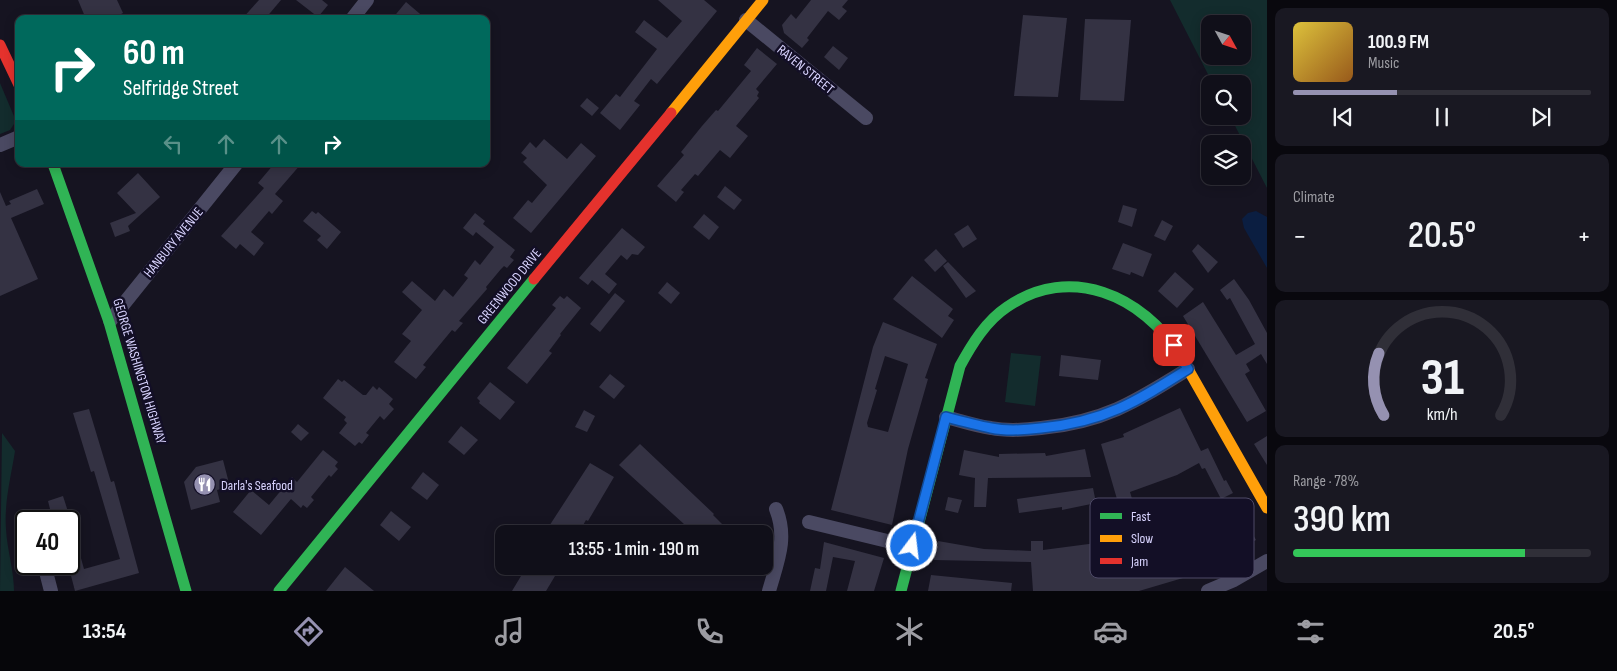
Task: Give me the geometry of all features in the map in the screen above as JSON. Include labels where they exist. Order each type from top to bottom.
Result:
[{"type":"street","points":[[355,15],[367,0]]},
{"type":"street","name":"GREENWOOD DRIVE","points":[[279,591],[763,0]]},
{"type":"street","name":"RAVEN STREET","points":[[746,20],[866,118]]},
{"type":"street","points":[[0,45],[15,77]]},
{"type":"street","points":[[0,146],[15,139]]},
{"type":"street","name":"GEORGE WASHINGTON HIGHWAY","points":[[54,167],[80,232],[110,321],[140,419],[186,591]]},
{"type":"street","name":"HANBURY AVENUE","points":[[110,321],[234,167]]},
{"type":"street","points":[[901,591],[960,366],[974,340],[992,318],[1007,305],[1036,291],[1064,285],[1118,295],[1144,311],[1165,332],[1267,508]]},
{"type":"street","points":[[946,417],[993,429],[1030,430],[1066,426],[1100,418],[1140,399],[1188,369]]},
{"type":"street","points":[[769,591],[783,540],[781,522],[776,509]]},
{"type":"street","points":[[809,522],[912,546]]},
{"type":"street","points":[[1254,568],[1267,560]]},
{"type":"street","points":[[47,575],[51,591]]},
{"type":"street","points":[[1208,591],[1237,578]]},
{"type":"green space","points":[[1170,0],[1267,0],[1267,188],[1251,157],[1251,135],[1240,135],[1235,125],[1251,125],[1251,75],[1208,75],[1203,65],[1251,65],[1251,15],[1201,15],[1201,61]]},
{"type":"green space","points":[[0,83],[15,122],[10,130],[0,134]]},
{"type":"green space","points":[[1011,353],[1041,356],[1035,406],[1005,402]]},
{"type":"green space","points":[[2,433],[15,451],[7,499],[6,519],[14,591],[0,591]]},
{"type":"water","points":[[1256,211],[1267,217],[1267,268],[1244,228],[1242,219],[1248,213]]},
{"type":"building","points":[[78,0],[117,0],[123,13],[119,15],[84,15]]},
{"type":"building","points":[[259,0],[281,0],[268,15],[246,15]]},
{"type":"building","points":[[296,0],[322,0],[328,5],[320,15],[315,15]]},
{"type":"building","points":[[658,0],[704,0],[717,11],[657,84],[651,79],[634,101],[640,105],[620,130],[600,113],[616,94],[620,97],[657,49],[635,32],[644,20],[667,38],[682,21]]},
{"type":"building","points":[[811,0],[848,0],[842,7],[847,11],[839,20],[828,11],[807,38],[809,40],[802,48],[784,33],[782,25],[791,14],[796,19]]},
{"type":"building","points":[[406,2],[421,15],[395,15]]},
{"type":"building","points":[[1023,15],[1067,18],[1058,97],[1014,96]]},
{"type":"building","points":[[1085,19],[1131,20],[1124,101],[1080,100]]},
{"type":"building","points":[[833,46],[848,58],[839,70],[824,57]]},
{"type":"building","points":[[757,48],[777,64],[756,89],[759,92],[757,96],[759,98],[736,126],[748,136],[730,158],[720,150],[698,176],[695,174],[681,190],[684,192],[676,202],[657,186],[684,155],[681,152],[702,126],[716,110],[718,111],[751,71],[744,65]]},
{"type":"building","points":[[587,98],[599,108],[592,116],[580,106]]},
{"type":"building","points":[[544,139],[567,159],[581,143],[596,156],[531,233],[513,218],[528,200],[532,203],[547,185],[523,162],[527,158],[521,153],[530,142],[536,148]]},
{"type":"building","points":[[271,167],[298,167],[275,194],[283,201],[272,214],[269,211],[251,232],[264,243],[254,256],[240,244],[236,249],[221,236],[264,188],[258,183]]},
{"type":"building","points":[[138,173],[160,197],[128,226],[130,231],[115,237],[110,223],[136,213],[117,193]]},
{"type":"building","points":[[725,186],[742,200],[734,210],[717,197]]},
{"type":"building","points":[[37,189],[44,204],[11,218],[38,279],[0,296],[0,192],[6,206],[11,204],[9,201]]},
{"type":"building","points":[[1123,205],[1137,209],[1132,227],[1118,222]]},
{"type":"building","points":[[312,211],[316,214],[318,212],[341,232],[327,249],[317,240],[321,236],[303,221]]},
{"type":"building","points":[[475,213],[485,221],[483,224],[515,250],[510,257],[514,260],[507,268],[504,266],[486,287],[487,289],[459,321],[463,323],[455,332],[452,330],[423,365],[426,367],[416,379],[394,362],[411,341],[402,334],[422,310],[402,292],[412,281],[435,301],[444,289],[453,297],[468,278],[464,275],[475,260],[480,265],[494,247],[476,232],[473,236],[463,228]]},
{"type":"building","points":[[704,214],[719,227],[709,240],[693,227]]},
{"type":"building","points":[[1162,220],[1173,226],[1165,241],[1154,236]]},
{"type":"building","points":[[968,225],[977,239],[963,248],[954,234]]},
{"type":"building","points":[[622,228],[645,247],[638,255],[632,254],[627,260],[621,255],[605,274],[617,284],[609,294],[592,280],[588,285],[579,278]]},
{"type":"building","points":[[1123,243],[1152,254],[1143,277],[1131,272],[1130,275],[1112,269]]},
{"type":"building","points":[[1198,244],[1218,262],[1208,273],[1192,251]]},
{"type":"building","points":[[936,249],[947,261],[935,272],[924,260]]},
{"type":"building","points":[[948,262],[976,291],[966,298],[943,266]]},
{"type":"building","points":[[1175,272],[1194,289],[1177,308],[1158,291]]},
{"type":"building","points":[[912,276],[953,309],[948,316],[954,320],[942,338],[893,299]]},
{"type":"building","points":[[1234,279],[1249,300],[1267,333],[1267,364],[1261,354],[1246,364],[1250,371],[1245,374],[1266,411],[1247,422],[1183,316],[1203,302],[1236,355],[1255,344],[1230,298],[1227,300],[1220,290]]},
{"type":"building","points":[[667,282],[680,293],[671,304],[658,293]]},
{"type":"building","points":[[615,293],[625,301],[600,332],[590,324]]},
{"type":"building","points":[[560,296],[564,299],[567,296],[581,308],[549,351],[552,353],[527,384],[507,368],[556,308],[552,305]]},
{"type":"building","points":[[883,322],[937,344],[925,378],[928,379],[908,449],[892,525],[831,510],[873,347]],"holes":[[[885,356],[908,364],[888,432],[868,427],[867,423],[877,390],[875,389]]]},
{"type":"building","points":[[1061,355],[1101,360],[1098,380],[1059,376]]},
{"type":"building","points":[[610,374],[625,386],[614,399],[599,387]]},
{"type":"building","points":[[338,379],[342,382],[344,380],[363,395],[366,395],[373,386],[377,390],[379,387],[393,399],[389,404],[394,409],[384,420],[380,416],[366,433],[369,435],[362,444],[359,442],[355,446],[339,433],[347,423],[344,420],[346,417],[323,398]]},
{"type":"building","points":[[490,382],[515,402],[500,420],[479,403],[480,401],[477,398]]},
{"type":"building","points":[[1180,408],[1201,451],[1208,448],[1224,481],[1226,480],[1233,493],[1220,498],[1205,468],[1202,469],[1199,463],[1177,475],[1130,492],[1132,498],[1117,498],[1101,444],[1124,437],[1123,434]]},
{"type":"building","points":[[89,409],[111,482],[114,481],[139,573],[75,591],[71,575],[80,575],[80,555],[84,569],[120,559],[94,471],[91,472],[73,413]]},
{"type":"building","points":[[584,410],[595,416],[587,432],[575,427]]},
{"type":"building","points":[[298,424],[309,433],[301,441],[291,432]]},
{"type":"building","points":[[461,426],[478,440],[464,455],[448,442]]},
{"type":"building","points":[[1267,436],[1267,465],[1254,444]]},
{"type":"building","points":[[640,444],[714,514],[723,525],[685,525],[619,465]]},
{"type":"building","points":[[1085,449],[1091,477],[988,478],[986,507],[974,507],[975,478],[959,475],[964,450],[999,457],[999,454],[1045,453],[1046,456]]},
{"type":"building","points":[[323,450],[338,462],[335,466],[338,469],[331,477],[329,475],[311,497],[314,500],[307,508],[303,505],[301,508],[291,499],[261,535],[233,512],[251,490],[269,505],[292,477],[297,482]]},
{"type":"building","points":[[223,460],[230,487],[217,490],[220,502],[191,510],[184,482],[196,467]]},
{"type":"building","points":[[590,463],[614,477],[588,521],[586,520],[583,525],[550,525]]},
{"type":"building","points":[[423,472],[439,485],[427,500],[411,488]]},
{"type":"building","points":[[1093,488],[1095,498],[1090,498],[1090,504],[1062,510],[1062,507],[1019,513],[1017,499]]},
{"type":"building","points":[[63,496],[67,510],[50,510],[48,501]]},
{"type":"building","points":[[948,497],[962,500],[958,513],[945,510]]},
{"type":"building","points":[[391,511],[411,527],[399,541],[380,525]]},
{"type":"building","points":[[938,541],[984,549],[1031,551],[1031,541],[1043,541],[1043,550],[1090,544],[1090,578],[1183,578],[1139,591],[1033,591],[1031,562],[934,560]]},
{"type":"building","points":[[824,542],[884,558],[874,591],[847,591],[855,561],[833,557],[826,591],[810,591],[815,568],[820,569]]},
{"type":"building","points":[[345,567],[374,591],[326,591]]},
{"type":"building","points":[[522,575],[556,575],[546,591],[512,591]]},
{"type":"building","points":[[931,575],[1012,583],[1011,591],[928,591]]},
{"type":"traffic: fast","points":[[54,167],[109,322],[186,591]]},
{"type":"traffic: fast","points":[[279,591],[534,279]]},
{"type":"traffic: fast","points":[[901,591],[960,366],[980,334],[999,313],[1031,294],[1055,288],[1080,287],[1103,292],[1126,302],[1146,316],[1165,334],[1180,355]]},
{"type":"traffic: slow","points":[[671,113],[763,0]]},
{"type":"traffic: slow","points":[[1180,355],[1267,508]]},
{"type":"traffic: jam","points":[[0,45],[15,77]]},
{"type":"traffic: jam","points":[[534,279],[671,113]]},
{"type":"place","name":"Darla's Seafood","points":[[205,485]]},
{"type":"route","points":[[912,546],[946,417],[993,429],[1030,430],[1066,426],[1100,418],[1140,399],[1188,369],[1174,345]]}]
